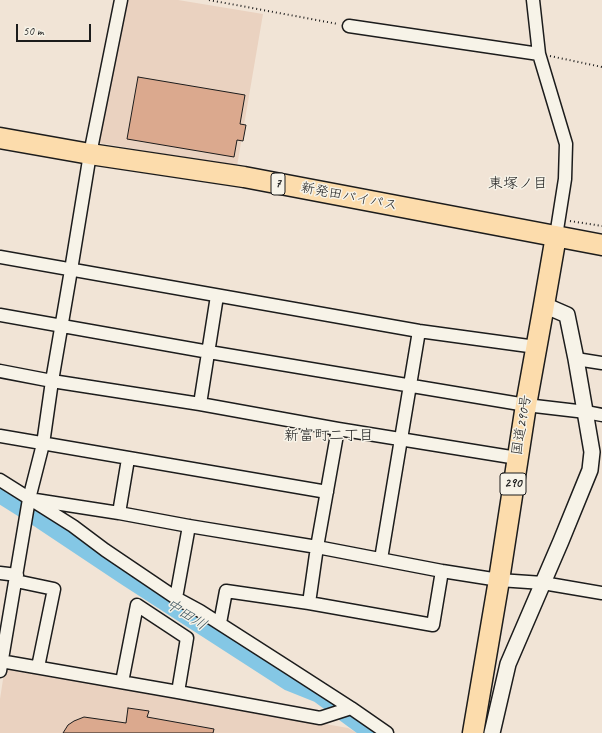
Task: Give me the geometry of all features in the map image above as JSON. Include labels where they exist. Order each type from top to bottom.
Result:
[{"type":"highway","name":"新発田バイパス","points":[[0,138],[90,154],[244,177],[557,228],[602,245]]},
{"type":"highway","name":"国道290号","points":[[473,733],[499,580],[517,458],[557,228]]},
{"type":"street","points":[[121,0],[90,154],[43,444],[29,502],[1,664],[38,668],[122,682],[320,718],[352,708]]},
{"type":"street","points":[[533,0],[539,54],[566,144],[565,178],[557,228]]},
{"type":"street","points":[[349,26],[539,54]]},
{"type":"street","points":[[0,257],[419,331],[536,347]]},
{"type":"street","points":[[200,404],[217,296]]},
{"type":"street","points":[[492,733],[508,664],[590,470],[592,452],[586,412],[566,315],[544,305]]},
{"type":"street","points":[[0,315],[208,352],[602,415]]},
{"type":"street","points":[[381,559],[419,331]]},
{"type":"street","points":[[576,359],[602,363]]},
{"type":"street","points":[[0,371],[52,381],[200,404],[401,440],[517,458]]},
{"type":"street","points":[[309,603],[317,547],[338,429]]},
{"type":"street","points":[[0,436],[327,492]]},
{"type":"street","points":[[118,513],[128,459]]},
{"type":"street","points":[[0,480],[29,502],[73,526],[105,550],[176,598],[220,623],[352,708],[387,733]]},
{"type":"street","points":[[29,502],[118,513],[317,547],[442,571],[499,580],[543,583],[602,593]]},
{"type":"street","points":[[176,598],[189,526]]},
{"type":"street","points":[[220,623],[226,591],[309,603],[433,625],[442,571]]},
{"type":"street","points":[[0,573],[54,589],[38,668]]},
{"type":"street","points":[[122,682],[137,605],[187,638],[178,692]]},
{"type":"path","points":[[209,0],[349,26]]},
{"type":"path","points":[[539,54],[602,67]]},
{"type":"path","points":[[557,228],[602,226]]},
{"type":"shaded area","points":[[124,0],[178,0],[263,14],[237,166],[99,143]]},
{"type":"shaded area","points":[[8,665],[348,728],[357,733],[0,733],[0,699],[4,673]]},
{"type":"building","points":[[138,77],[245,95],[240,124],[246,125],[243,141],[237,140],[234,157],[127,139]]},
{"type":"building","points":[[128,708],[149,711],[147,717],[214,729],[213,733],[63,733],[68,725],[84,717],[126,723]]},
{"type":"waterway","name":"中田川","points":[[0,494],[289,682],[319,694],[372,733]]},
{"type":"district","name":"東塚ノ目","points":[[518,184]]},
{"type":"district","name":"新富町二丁目","points":[[329,436]]}]
